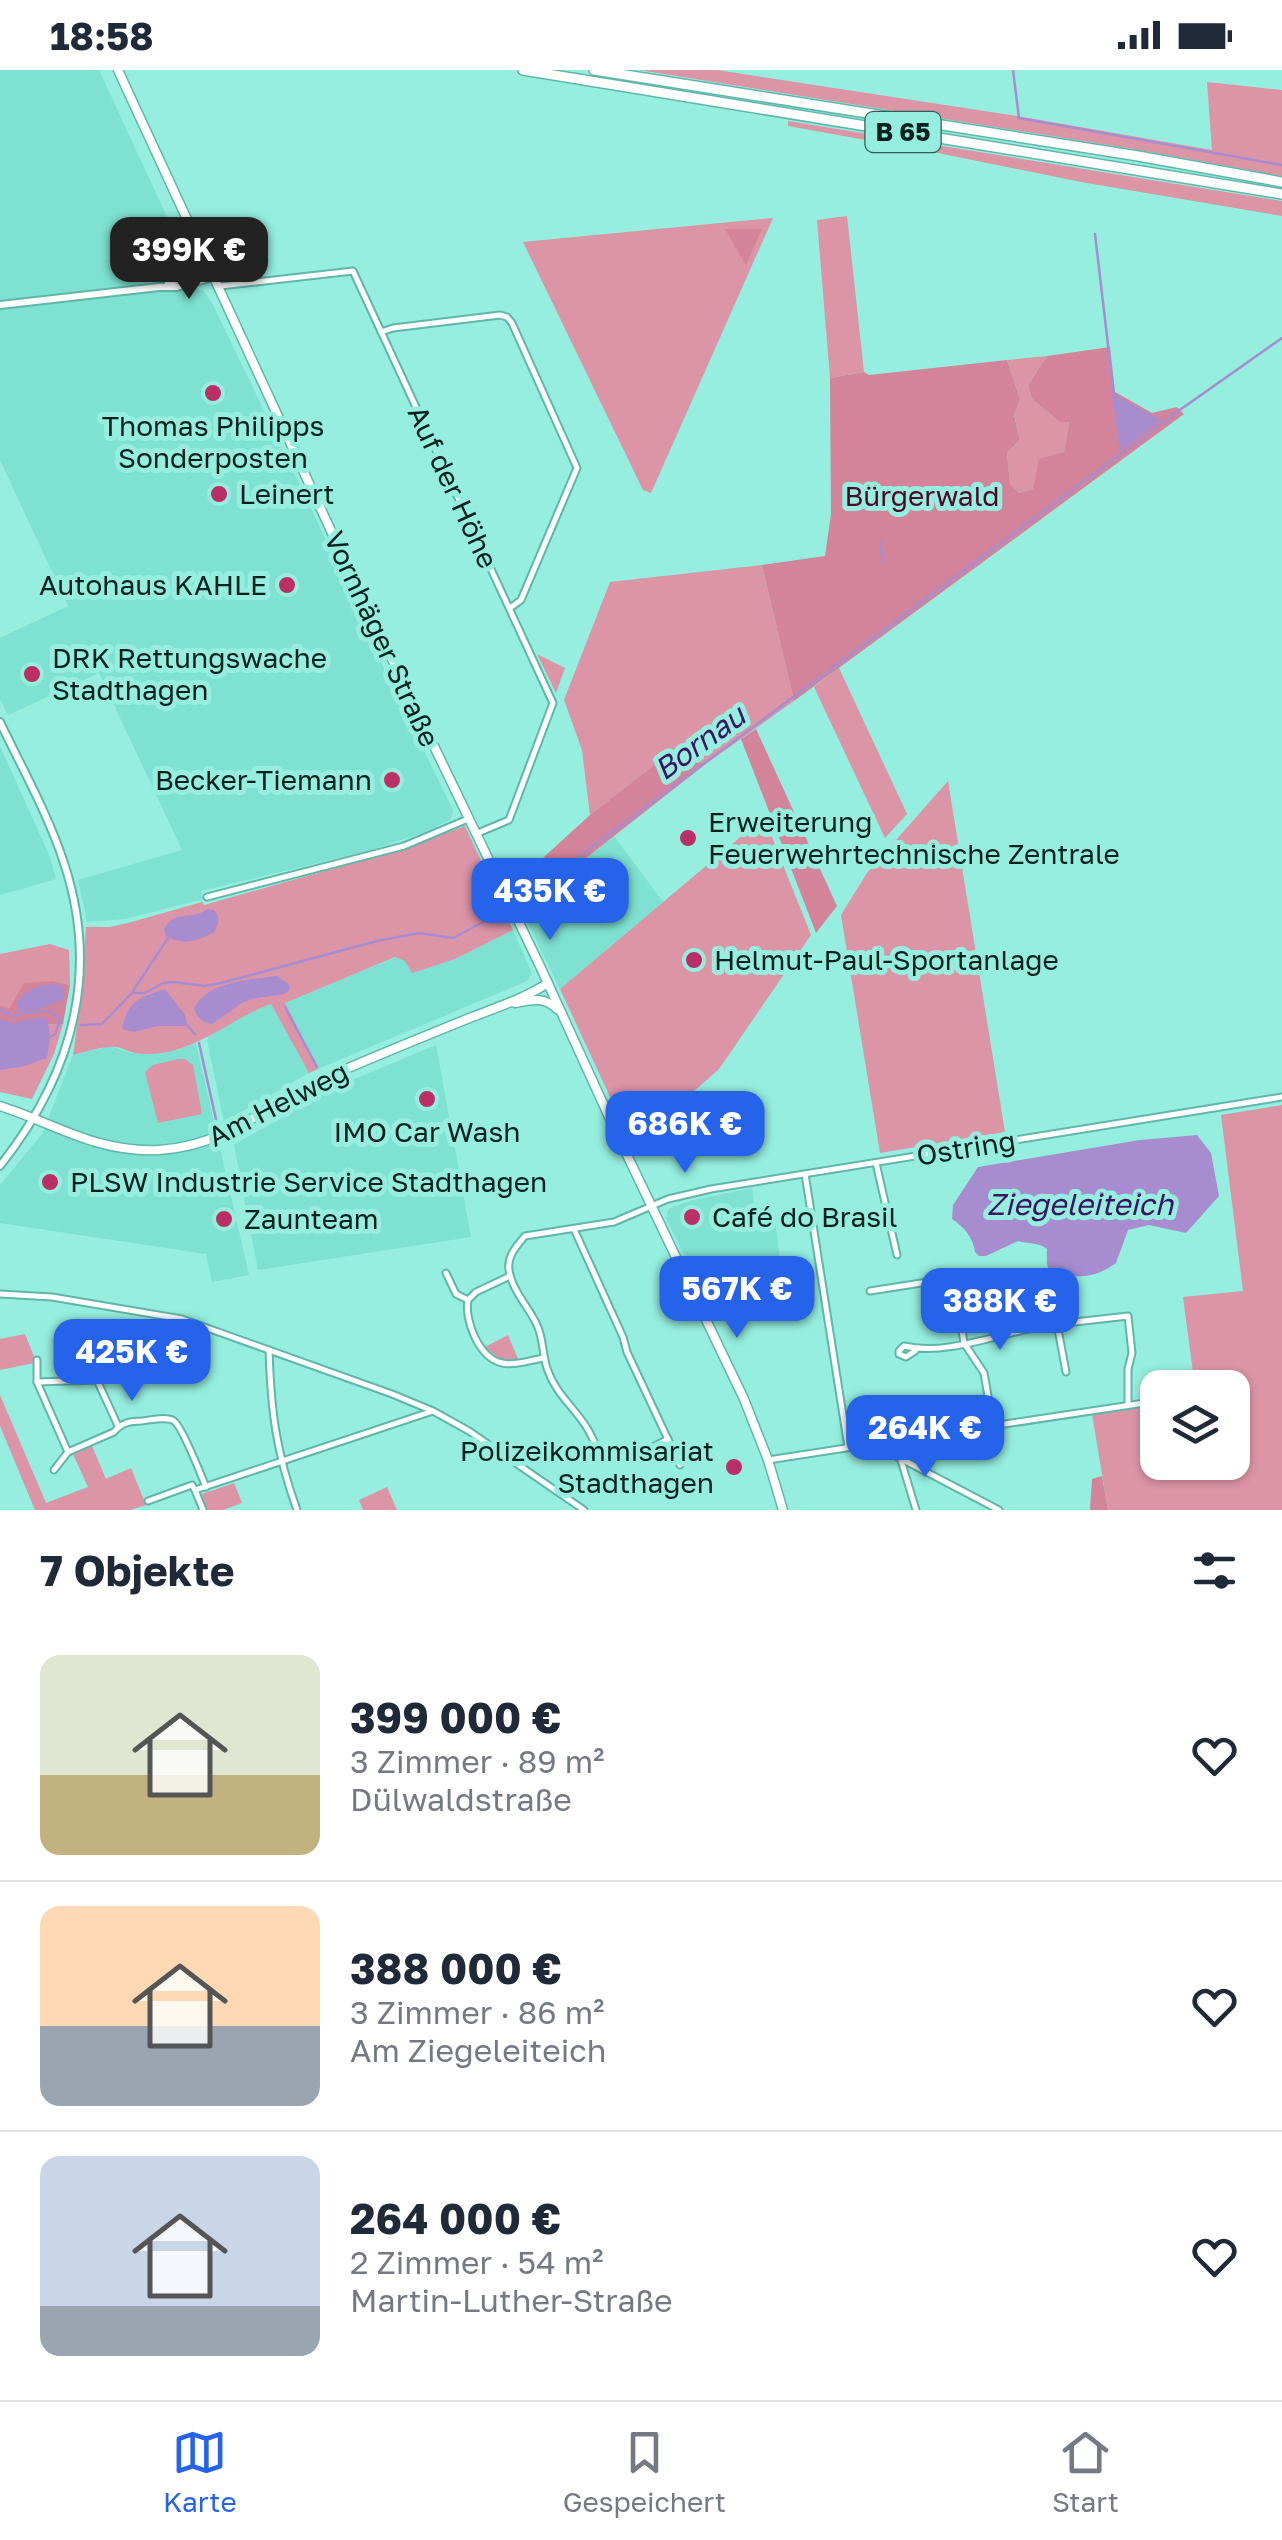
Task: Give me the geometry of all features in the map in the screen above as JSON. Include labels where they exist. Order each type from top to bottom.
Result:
[{"type":"highway","name":"B 65","points":[[524,70],[1282,194]]},
{"type":"highway","name":"B 65","points":[[594,70],[1282,182]]},
{"type":"main road","name":"Vornhäger Straße","points":[[118,70],[186,222],[744,1399],[783,1510]]},
{"type":"main road","name":"Am Helweg","points":[[0,1106],[115,1148],[158,1150],[198,1144],[240,1128],[326,1077],[548,983]]},
{"type":"main road","points":[[502,1005],[543,1000],[564,1016]]},
{"type":"street","points":[[183,278],[193,259],[186,222]]},
{"type":"street","points":[[159,287],[208,266]]},
{"type":"street","name":"Auf der Höhe","points":[[217,287],[353,271],[553,704],[509,820],[475,834]]},
{"type":"street","points":[[0,304],[176,287],[213,277]]},
{"type":"street","points":[[381,332],[500,314],[512,323],[528,357],[577,468],[521,600],[510,608]]},
{"type":"street","points":[[0,722],[55,840],[72,893],[80,971],[60,1067],[34,1119],[0,1166]]},
{"type":"street","points":[[207,897],[404,846],[468,819]]},
{"type":"street","name":"Ostring","points":[[652,1206],[711,1188],[1282,1097]]},
{"type":"street","points":[[876,1163],[897,1255]]},
{"type":"street","points":[[804,1174],[848,1448]]},
{"type":"street","points":[[652,1206],[614,1222],[525,1236],[512,1250],[510,1276],[537,1324],[556,1390],[586,1426],[603,1455],[619,1460],[668,1440]]},
{"type":"street","points":[[574,1229],[680,1465]]},
{"type":"street","points":[[446,1273],[456,1294],[468,1300]]},
{"type":"street","points":[[468,1300],[486,1286],[510,1276]]},
{"type":"street","points":[[870,1291],[934,1281],[958,1298],[964,1344],[984,1373],[993,1425]]},
{"type":"street","points":[[0,1294],[52,1297],[182,1319],[392,1394],[433,1411],[494,1447],[584,1510]]},
{"type":"street","points":[[468,1300],[473,1331],[487,1354],[497,1362],[544,1358]]},
{"type":"street","points":[[915,1351],[964,1344],[1022,1328],[1128,1316],[1132,1354],[1128,1405]]},
{"type":"street","points":[[1058,1324],[1066,1372]]},
{"type":"street","points":[[270,1350],[272,1410],[281,1462],[297,1510]]},
{"type":"street","points":[[37,1360],[36,1382],[68,1452]]},
{"type":"street","points":[[36,1382],[97,1380],[118,1426]]},
{"type":"street","points":[[768,1460],[1140,1403]]},
{"type":"street","points":[[195,1490],[433,1411]]},
{"type":"street","points":[[54,1470],[68,1452],[114,1432],[118,1426],[170,1418],[176,1422],[206,1487]]},
{"type":"street","points":[[885,1442],[892,1454],[998,1510]]},
{"type":"street","points":[[901,1459],[916,1510]]},
{"type":"street","points":[[148,1502],[192,1485],[203,1510]]},
{"type":"shaded area","points":[[0,70],[99,70],[198,290],[203,290],[212,303],[453,810],[451,819],[371,850],[201,891],[203,899],[125,919],[87,922],[78,880],[182,850],[99,673],[8,715],[0,699],[0,638],[68,606],[0,460]]},
{"type":"shaded area","points":[[639,70],[717,70],[1212,150],[1207,82],[1282,90],[1282,176],[1139,150]]},
{"type":"shaded area","points":[[788,121],[1282,201],[1282,216],[788,126]]},
{"type":"shaded area","points":[[847,216],[864,372],[830,378],[817,220]]},
{"type":"shaded area","points":[[773,218],[651,493],[643,490],[523,242]]},
{"type":"shaded area","points":[[1047,356],[1028,385],[1032,399],[1060,422],[1069,421],[1064,453],[1033,489],[1019,493],[1010,486],[1007,453],[1020,440],[1014,414],[1020,399],[1007,360]]},
{"type":"shaded area","points":[[762,565],[794,701],[707,763],[659,761],[590,815],[582,750],[564,700],[610,582]]},
{"type":"shaded area","points":[[537,654],[565,668],[556,693]]},
{"type":"shaded area","points":[[839,668],[907,814],[885,838],[814,687]]},
{"type":"shaded area","points":[[0,746],[50,857],[56,879],[0,895]]},
{"type":"shaded area","points":[[948,781],[1005,1132],[880,1153],[841,915],[867,873]]},
{"type":"shaded area","name":"Helmut-Paul-Sportanlage","points":[[764,817],[811,935],[719,1069],[666,1116],[630,1140],[560,989]]},
{"type":"shaded area","points":[[465,826],[513,930],[455,959],[412,973],[405,961],[395,957],[285,1003],[318,1069],[309,1073],[271,1004],[198,1042],[172,1051],[144,1054],[111,1047],[73,1055],[86,927],[110,927],[202,902],[204,905],[410,847]]},
{"type":"shaded area","points":[[614,836],[663,902],[560,989],[521,909]]},
{"type":"shaded area","points":[[513,930],[532,974],[527,981],[318,1069],[284,1003],[396,957],[405,961],[412,972],[455,959]]},
{"type":"shaded area","points":[[50,944],[69,950],[70,985],[54,981],[8,1010],[0,1005],[0,954]]},
{"type":"shaded area","points":[[271,1004],[309,1073],[224,1122],[207,1040],[248,1012]]},
{"type":"shaded area","points":[[63,1024],[54,1054],[32,1099],[0,1092],[0,1026]]},
{"type":"shaded area","points":[[196,1043],[249,1275],[212,1282],[206,1254],[0,1223],[0,1185],[42,1134],[73,1055],[110,1046],[131,1053],[177,1050]]},
{"type":"shaded area","points":[[436,1045],[471,1237],[258,1270],[234,1145],[324,1092]]},
{"type":"shaded area","points":[[178,1059],[193,1065],[202,1114],[158,1123],[145,1072],[153,1065]]},
{"type":"shaded area","points":[[1282,1105],[1282,1510],[1108,1510],[1092,1414],[1140,1407],[1140,1480],[1250,1480],[1250,1370],[1193,1370],[1183,1297],[1243,1291],[1221,1115]]},
{"type":"shaded area","points":[[752,1188],[756,1215],[774,1212],[780,1261],[695,1277],[666,1218],[670,1208]]},
{"type":"shaded area","points":[[25,1334],[34,1363],[0,1370],[0,1339]]},
{"type":"shaded area","points":[[508,1335],[518,1359],[501,1360],[485,1347]]},
{"type":"shaded area","points":[[0,1395],[46,1503],[88,1487],[73,1454],[92,1446],[106,1479],[131,1468],[146,1505],[130,1510],[35,1510],[0,1426]]},
{"type":"shaded area","points":[[234,1483],[242,1503],[223,1510],[206,1510],[202,1494]]},
{"type":"shaded area","points":[[387,1487],[397,1510],[363,1510],[359,1500]]},
{"type":"green space","points":[[725,229],[762,229],[746,265]]},
{"type":"green space","name":"Bürgerwald","points":[[1110,347],[1115,392],[1152,413],[1177,407],[1184,414],[794,701],[762,565],[825,556],[831,514],[830,378],[1007,360],[1020,399],[1014,415],[1020,440],[1007,453],[1010,485],[1019,493],[1033,489],[1039,459],[1064,452],[1069,422],[1060,422],[1032,399],[1028,385],[1047,356]]},
{"type":"green space","points":[[756,729],[837,906],[816,933],[741,739]]},
{"type":"green space","points":[[659,761],[707,763],[521,909],[510,888],[590,815]]},
{"type":"green space","points":[[54,981],[70,985],[63,1024],[0,1026],[0,1005],[9,1009],[24,983]]},
{"type":"green space","points":[[1102,1476],[1108,1510],[1090,1510],[1092,1479]]},
{"type":"water","points":[[1112,393],[1161,420],[1120,451]]},
{"type":"water","points":[[207,909],[218,916],[214,932],[190,941],[166,936],[164,929],[173,919]]},
{"type":"water","points":[[277,976],[289,984],[285,994],[251,999],[212,1024],[201,1020],[194,1009],[218,987]]},
{"type":"water","points":[[56,984],[64,988],[63,1000],[18,1012],[17,1002],[25,993]]},
{"type":"water","points":[[165,989],[185,1015],[188,1026],[158,1026],[134,1032],[122,1029],[136,1001]]},
{"type":"water","points":[[0,1019],[12,1023],[47,1019],[49,1029],[47,1058],[0,1070]]},
{"type":"water","name":"Ziegeleiteich","points":[[1197,1135],[1211,1153],[1219,1196],[1186,1233],[1149,1225],[1128,1230],[1116,1263],[1099,1273],[1056,1275],[1048,1268],[1047,1249],[1018,1241],[979,1256],[967,1233],[952,1219],[953,1205],[978,1167],[1140,1140]]},
{"type":"waterway","points":[[1013,70],[1019,118],[1282,165]]},
{"type":"waterway","points":[[1095,234],[1114,396]]},
{"type":"waterway","name":"Bornau","points":[[515,904],[1282,338]]},
{"type":"waterway","points":[[880,540],[883,562]]},
{"type":"waterway","name":"Bornau","points":[[81,1025],[102,1024],[132,993],[145,993],[163,983],[221,983],[419,933],[453,938],[508,909]]},
{"type":"waterway","points":[[133,991],[168,938]]},
{"type":"waterway","points":[[285,1007],[317,1067]]},
{"type":"waterway","name":"Bornau","points":[[0,1010],[13,1016],[50,1011],[62,1022]]},
{"type":"waterway","points":[[50,1037],[60,1021]]},
{"type":"waterway","points":[[188,1026],[195,1034]]},
{"type":"waterway","points":[[199,1043],[217,1124]]},
{"type":"place","name":"Thomas Philipps Sonderposten","points":[[213,393]]},
{"type":"place","name":"Leinert","points":[[219,494]]},
{"type":"place","name":"Autohaus KAHLE","points":[[287,585]]},
{"type":"place","name":"DRK Rettungswache Stadthagen","points":[[32,674]]},
{"type":"place","name":"Becker-Tiemann","points":[[392,780]]},
{"type":"place","name":"Erweiterung Feuerwehrtechnische Zentrale","points":[[688,838]]},
{"type":"place","name":"Helmut-Paul-Sportanlage","points":[[694,960]]},
{"type":"place","name":"IMO Car Wash","points":[[427,1099]]},
{"type":"place","name":"PLSW Industrie Service Stadthagen","points":[[50,1182]]},
{"type":"place","name":"Café do Brasil","points":[[692,1217]]},
{"type":"place","name":"Zaunteam","points":[[224,1219]]},
{"type":"place","name":"Polizeikommisariat Stadthagen","points":[[734,1467]]}]
